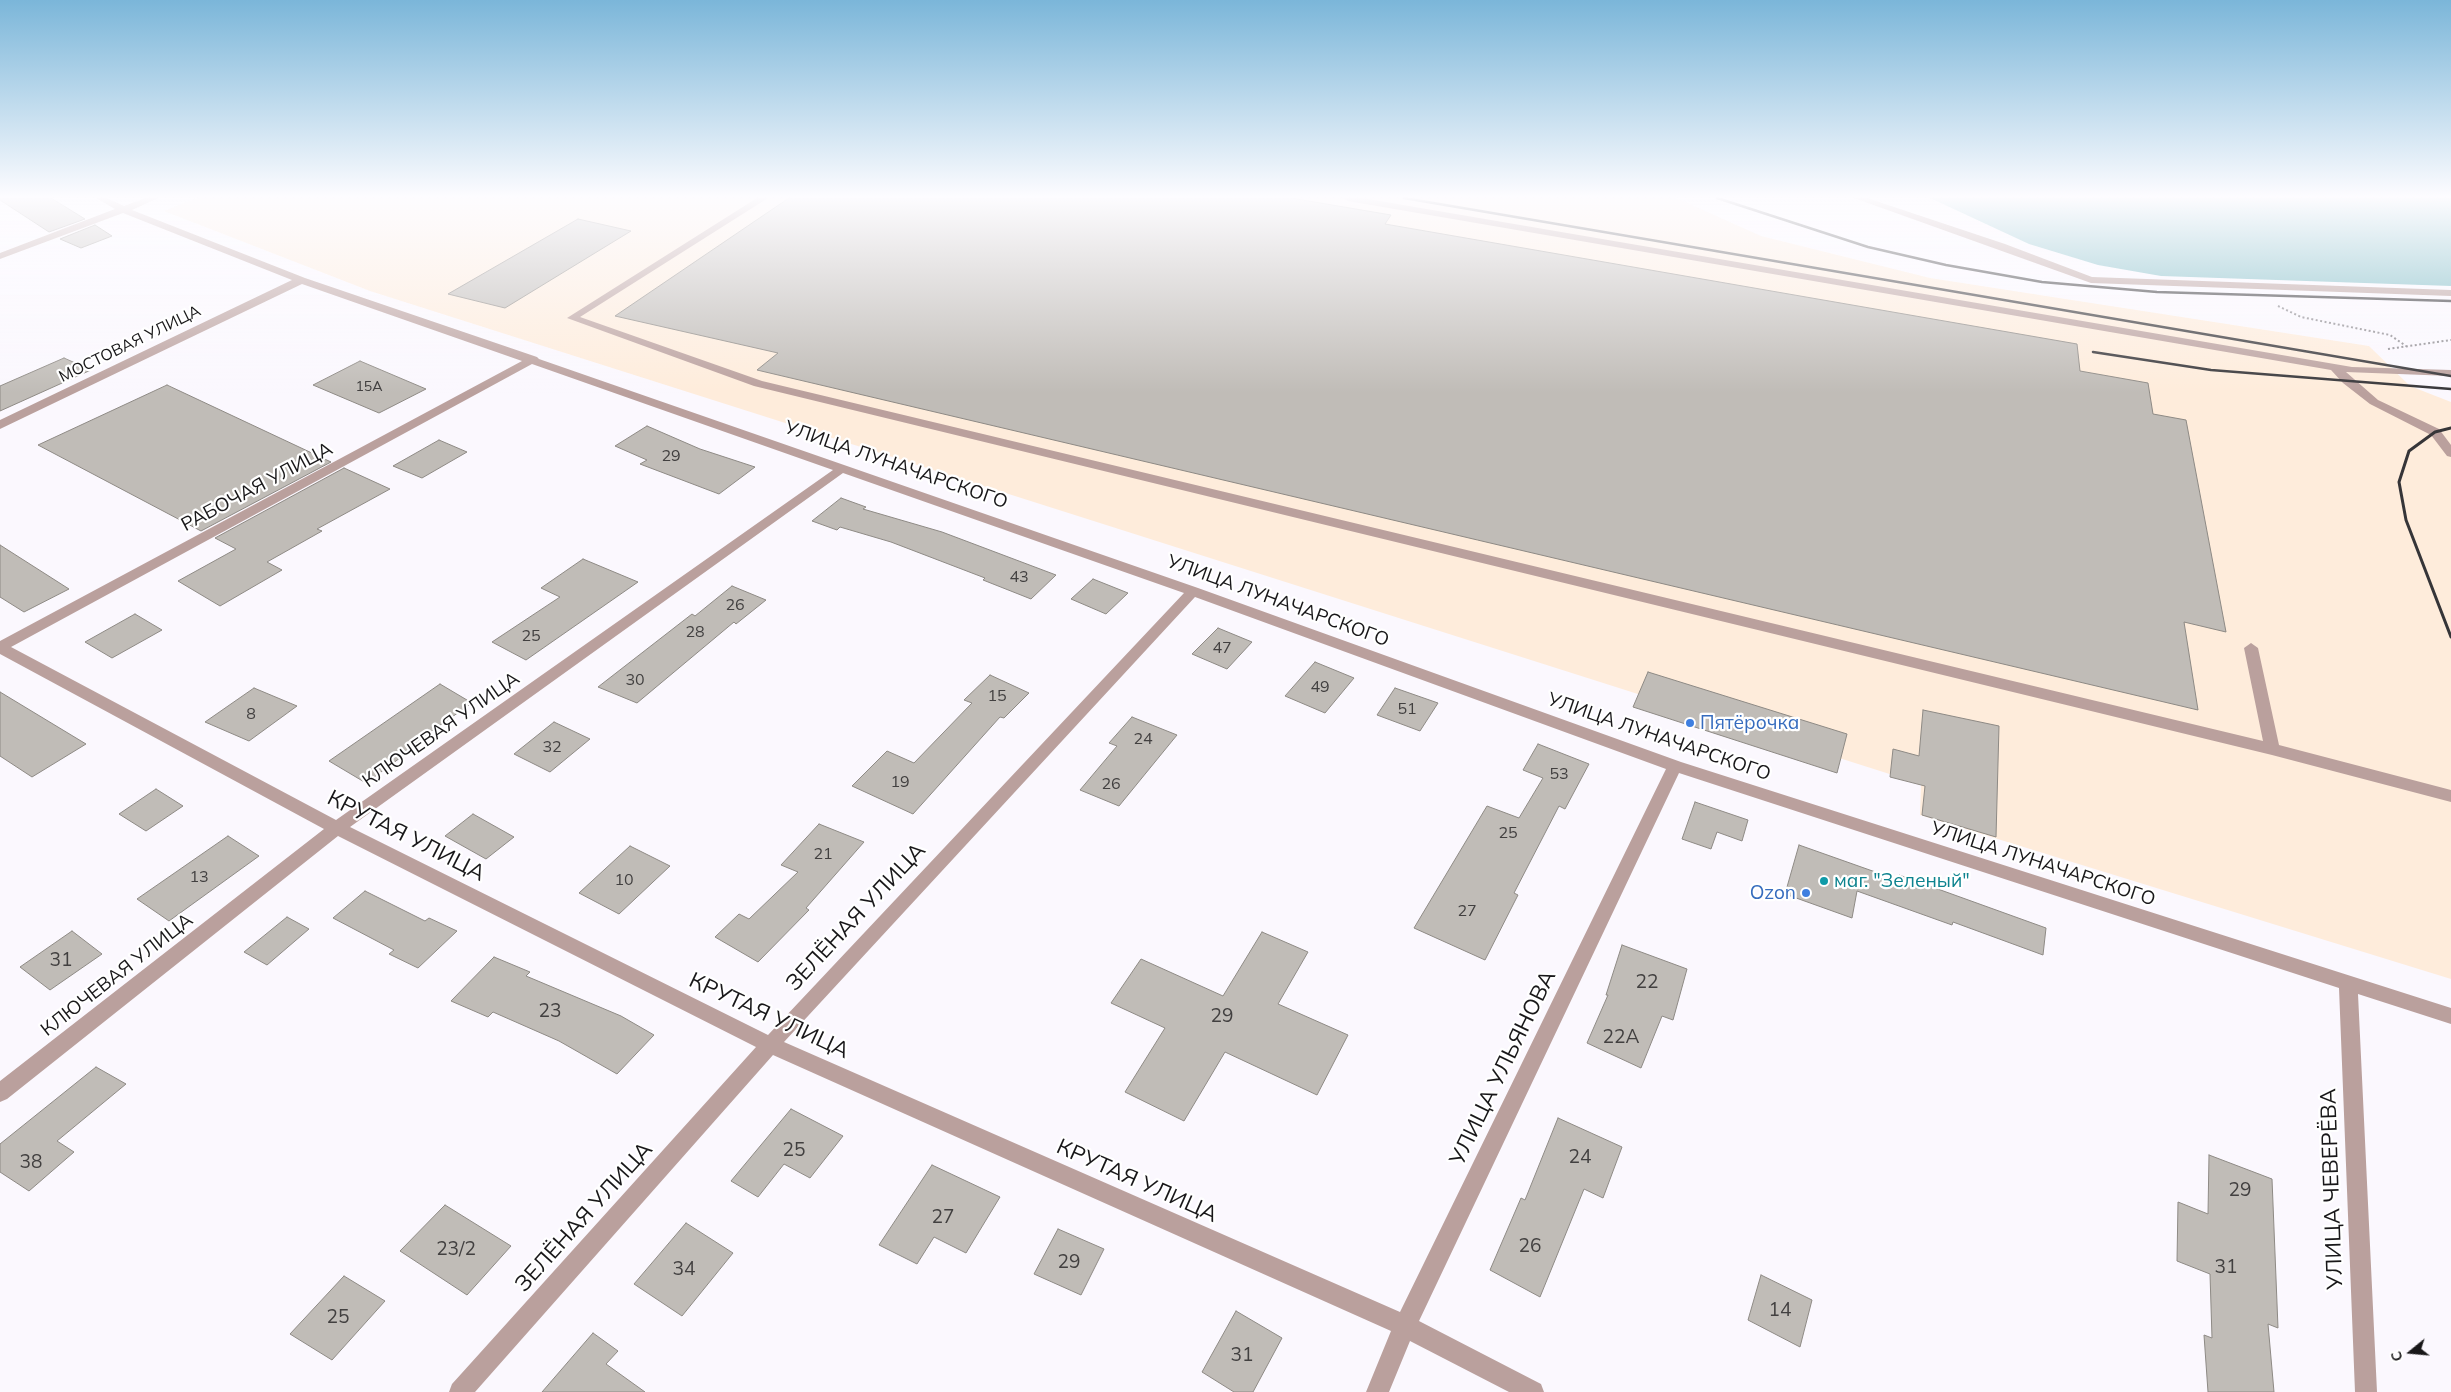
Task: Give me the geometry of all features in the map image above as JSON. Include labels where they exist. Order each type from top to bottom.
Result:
[{"type":"street","name":"УЛИЦА ЛУНАЧАРСКОГО","points":[[258,263],[301,280],[533,359],[1193,591],[1675,766],[2451,1016]]},
{"type":"street","points":[[660,263],[572,318],[758,384],[2272,749],[2451,796]]},
{"type":"street","points":[[1729,263],[2352,370],[2451,373]]},
{"type":"street","points":[[2046,263],[2091,280],[2451,294]]},
{"type":"street","name":"МОСТОВАЯ УЛИЦА","points":[[0,425],[301,280]]},
{"type":"street","name":"РАБОЧАЯ УЛИЦА","points":[[0,648],[533,359]]},
{"type":"street","points":[[2334,366],[2347,381],[2374,402],[2435,432],[2451,452]]},
{"type":"street","name":"КЛЮЧЕВАЯ УЛИЦА","points":[[0,1093],[337,828],[843,468]]},
{"type":"street","name":"ЗЕЛЁНАЯ УЛИЦА","points":[[460,1392],[770,1045],[1193,591]]},
{"type":"street","name":"КРУТАЯ УЛИЦА","points":[[0,648],[337,828],[770,1045],[1405,1326],[1533,1392]]},
{"type":"street","points":[[2251,648],[2272,749]]},
{"type":"street","name":"УЛИЦА УЛЬЯНОВА","points":[[1377,1392],[1405,1326],[1675,766]]},
{"type":"street","name":"УЛИЦА ЧЕВЕРЁВА","points":[[2348,983],[2366,1392]]},
{"type":"path","points":[[2276,305],[2302,317],[2390,335],[2406,346]]},
{"type":"path","points":[[2388,349],[2451,340]]},
{"type":"shaded area","points":[[298,263],[1869,263],[1930,278],[2369,346],[2410,386],[2451,402],[2451,979],[1920,815],[1921,784],[370,291]]},
{"type":"water","points":[[2091,263],[2451,263],[2451,286],[2161,276]]},
{"type":"building","points":[[502,263],[579,263],[505,308],[448,294]]},
{"type":"building","points":[[693,263],[1610,263],[2077,344],[2080,371],[2148,383],[2153,414],[2186,420],[2226,632],[2184,622],[2198,710],[757,370],[778,353],[615,316]]},
{"type":"building","points":[[64,358],[91,370],[0,411],[0,386]]},
{"type":"building","points":[[360,361],[426,389],[379,413],[313,385]]},
{"type":"building","points":[[167,385],[331,462],[201,531],[38,445]]},
{"type":"building","points":[[647,426],[700,449],[755,467],[719,494],[640,464],[647,460],[615,446]]},
{"type":"building","points":[[439,440],[467,452],[422,478],[393,466]]},
{"type":"building","points":[[344,468],[390,489],[317,529],[322,531],[267,562],[282,570],[220,606],[178,581],[236,549],[215,538]]},
{"type":"building","points":[[841,498],[866,507],[863,509],[942,532],[1056,575],[1031,599],[983,580],[985,578],[891,542],[840,527],[837,530],[812,521]]},
{"type":"building","points":[[0,545],[69,589],[24,612],[0,597]]},
{"type":"building","points":[[583,559],[638,582],[526,660],[492,642],[560,597],[541,588]]},
{"type":"building","points":[[1093,579],[1128,593],[1106,614],[1071,599]]},
{"type":"building","points":[[732,586],[766,600],[736,624],[734,622],[637,703],[598,687],[692,614],[695,616]]},
{"type":"building","points":[[135,614],[162,630],[112,658],[85,642]]},
{"type":"building","points":[[1218,628],[1252,642],[1227,669],[1192,654]]},
{"type":"building","points":[[1315,662],[1354,678],[1325,713],[1285,696]]},
{"type":"building","points":[[1648,672],[1847,734],[1837,773],[1633,707]]},
{"type":"building","points":[[990,675],[1029,693],[1004,718],[1000,717],[913,814],[852,786],[887,751],[914,763],[972,703],[964,700]]},
{"type":"building","points":[[440,684],[472,703],[416,742],[419,744],[366,783],[329,761]]},
{"type":"building","points":[[254,688],[297,706],[249,741],[205,722]]},
{"type":"building","points":[[1395,688],[1438,703],[1420,731],[1377,715]]},
{"type":"building","points":[[0,692],[86,744],[32,777],[0,756]]},
{"type":"building","points":[[1923,710],[1999,726],[1996,837],[1922,815],[1925,786],[1890,777],[1893,749],[1919,756]]},
{"type":"building","points":[[1132,717],[1177,735],[1119,806],[1080,790],[1117,746],[1109,743]]},
{"type":"building","points":[[554,722],[590,739],[550,772],[514,754]]},
{"type":"building","points":[[1538,744],[1589,764],[1565,809],[1559,806],[1514,893],[1518,895],[1485,960],[1414,928],[1487,806],[1519,818],[1543,778],[1523,770]]},
{"type":"building","points":[[156,789],[183,806],[146,831],[119,814]]},
{"type":"building","points":[[1695,802],[1748,820],[1742,841],[1717,832],[1711,849],[1682,839]]},
{"type":"building","points":[[473,814],[514,837],[486,859],[445,836]]},
{"type":"building","points":[[819,824],[864,842],[806,908],[809,910],[758,962],[715,937],[739,914],[749,919],[798,872],[781,865]]},
{"type":"building","points":[[228,836],[259,856],[169,921],[137,899]]},
{"type":"building","points":[[1799,845],[1898,880],[1899,875],[2046,928],[2043,955],[1953,922],[1952,925],[1857,891],[1852,918],[1785,894]]},
{"type":"building","points":[[630,846],[670,866],[619,914],[579,893]]},
{"type":"building","points":[[365,891],[425,921],[429,918],[457,931],[418,968],[389,954],[394,950],[333,918]]},
{"type":"building","points":[[287,917],[309,929],[267,965],[244,952]]},
{"type":"building","points":[[72,931],[102,954],[50,990],[20,967]]},
{"type":"building","points":[[1262,932],[1308,952],[1278,1004],[1348,1035],[1317,1095],[1225,1052],[1184,1121],[1125,1092],[1165,1028],[1111,1003],[1141,959],[1223,996]]},
{"type":"building","points":[[1622,945],[1687,969],[1673,1020],[1662,1016],[1641,1068],[1587,1043],[1608,995],[1606,995]]},
{"type":"building","points":[[494,957],[530,972],[526,976],[621,1016],[654,1035],[617,1074],[559,1041],[493,1012],[488,1017],[451,1001]]},
{"type":"building","points":[[96,1067],[126,1084],[57,1141],[74,1152],[29,1191],[0,1172],[0,1144]]},
{"type":"building","points":[[791,1109],[843,1136],[810,1178],[784,1164],[758,1197],[731,1181]]},
{"type":"building","points":[[1558,1118],[1622,1147],[1603,1198],[1584,1189],[1540,1297],[1490,1270],[1521,1198],[1525,1200]]},
{"type":"building","points":[[2209,1155],[2272,1179],[2278,1328],[2268,1324],[2274,1392],[2208,1392],[2204,1335],[2212,1338],[2210,1274],[2177,1261],[2178,1202],[2208,1214]]},
{"type":"building","points":[[932,1165],[1000,1197],[966,1253],[934,1237],[917,1264],[879,1245]]},
{"type":"building","points":[[445,1205],[511,1246],[467,1295],[400,1251]]},
{"type":"building","points":[[686,1223],[733,1253],[682,1316],[634,1284]]},
{"type":"building","points":[[1058,1229],[1104,1249],[1081,1295],[1034,1274]]},
{"type":"building","points":[[1761,1275],[1812,1300],[1800,1347],[1748,1320]]},
{"type":"building","points":[[344,1276],[385,1301],[332,1360],[290,1334]]},
{"type":"building","points":[[1236,1311],[1282,1338],[1253,1392],[1234,1392],[1202,1372]]},
{"type":"building","points":[[593,1333],[618,1351],[606,1364],[645,1392],[542,1392]]},
{"type":"railway","points":[[1786,263],[2451,376]]},
{"type":"railway","points":[[1937,263],[2042,282],[2157,292],[2451,301]]},
{"type":"railway","points":[[2093,352],[2211,370],[2451,389]]},
{"type":"railway","points":[[2451,428],[2435,432],[2409,451],[2399,482],[2406,520],[2451,637]]},
{"type":"place","name":"Пятёрочка","points":[[1690,723]]},
{"type":"place","name":"маг. \"Зеленый\"","points":[[1824,881]]},
{"type":"place","name":"Ozon","points":[[1806,893]]}]
